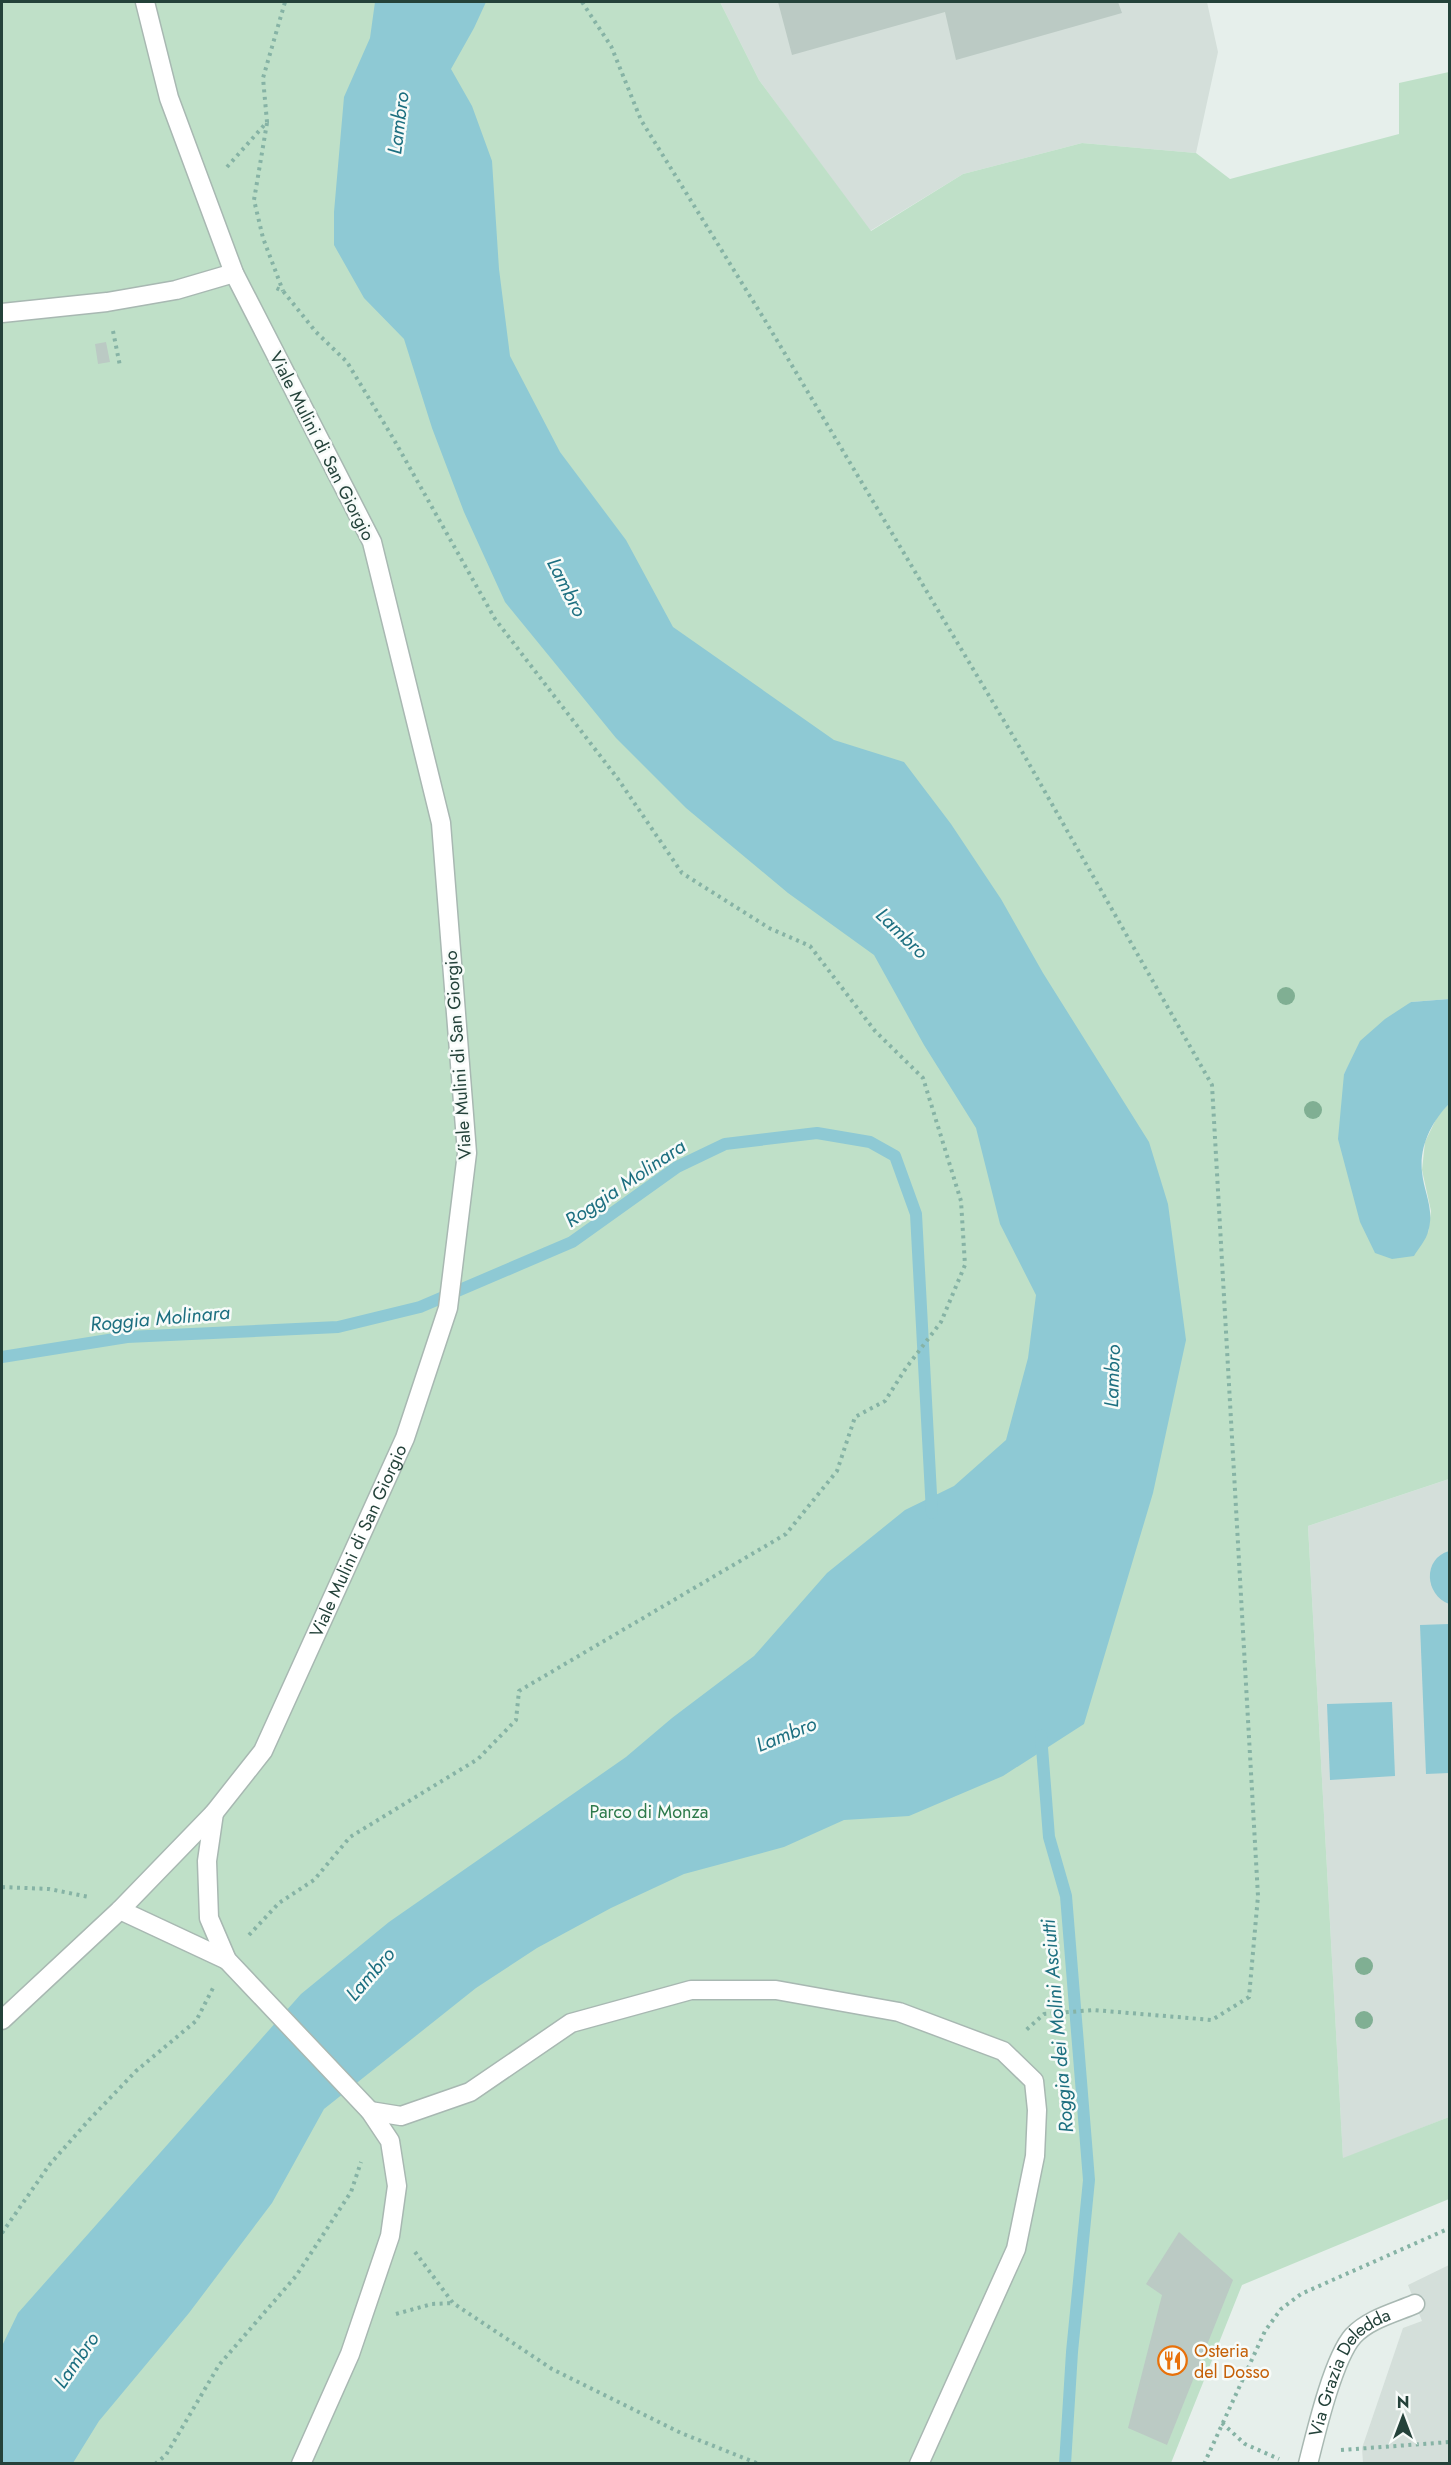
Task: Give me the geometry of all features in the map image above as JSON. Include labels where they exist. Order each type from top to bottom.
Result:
[{"type":"street","name":"Viale Mulini di San Giorgio","points":[[2,2020],[120,1910],[214,1813],[263,1751],[405,1438],[448,1308],[466,1154],[441,823],[372,542],[234,273],[169,99],[145,2]]},
{"type":"street","points":[[2,313],[107,302],[176,290],[234,273]]},
{"type":"street","points":[[214,1813],[207,1861],[209,1918],[226,1960]]},
{"type":"street","points":[[120,1910],[226,1960],[369,2111],[390,2141],[397,2186],[390,2236],[354,2343],[301,2463]]},
{"type":"street","points":[[369,2111],[401,2116],[470,2092],[571,2023],[692,1990],[776,1990],[899,2012],[1003,2051],[1034,2080],[1037,2110],[1035,2156],[1016,2249],[919,2463]]},
{"type":"street","name":"Via Grazia Deledda","points":[[1308,2463],[1340,2356],[1354,2336],[1373,2321],[1416,2304]]},
{"type":"path","points":[[2,2233],[50,2164],[89,2120],[136,2072],[196,2021],[226,1960],[279,1903],[314,1880],[350,1837],[478,1759],[516,1720],[519,1691],[786,1534],[837,1471],[855,1418],[885,1401],[940,1322],[965,1265],[961,1202],[923,1077],[875,1031],[810,946],[769,928],[682,873],[618,779],[495,619],[393,438],[347,362],[316,332],[284,291],[263,238],[254,200],[267,123],[263,78],[285,2]]},
{"type":"path","points":[[582,2],[611,46],[641,120],[766,322],[1010,731],[1212,1085],[1258,1896],[1249,1997],[1212,2020],[1094,2010],[1044,2014]]},
{"type":"path","points":[[204,192],[267,123]]},
{"type":"path","points":[[234,273],[284,291]]},
{"type":"path","points":[[107,302],[120,366]]},
{"type":"path","points":[[2,1887],[49,1888],[89,1897],[120,1910]]},
{"type":"path","points":[[154,2463],[165,2455],[219,2365],[296,2276],[351,2192],[360,2171],[369,2111]]},
{"type":"path","points":[[1204,2463],[1265,2331],[1281,2309],[1301,2294],[1449,2228]]},
{"type":"path","points":[[390,2236],[416,2253],[453,2303],[552,2369],[681,2433],[759,2463]]},
{"type":"path","points":[[354,2343],[372,2328],[400,2312],[432,2304],[453,2303]]},
{"type":"path","points":[[1222,2423],[1245,2444],[1288,2463]]},
{"type":"path","points":[[1362,2448],[1449,2442]]},
{"type":"shaded area","points":[[720,2],[1207,2],[1218,52],[1196,153],[1082,143],[963,174],[870,231],[759,80]]},
{"type":"shaded area","points":[[1449,1479],[1449,2117],[1343,2159],[1308,1526]]},
{"type":"shaded area","points":[[1449,2265],[1449,2463],[1363,2463],[1362,2448],[1403,2328],[1422,2321],[1408,2285]]},
{"type":"green space","name":"Parco di Monza","points":[[2,2],[720,2],[759,80],[871,231],[963,174],[1082,143],[1196,153],[1230,179],[1399,134],[1399,83],[1449,72],[1449,999],[1411,1002],[1351,1061],[1344,1074],[1344,1083],[1428,1233],[1431,1211],[1422,1170],[1425,1142],[1438,1115],[1449,1104],[1449,1479],[1308,1526],[1343,2158],[1449,2117],[1449,2199],[1242,2285],[1171,2463],[2,2463]]},
{"type":"water","name":"Lambro","points":[[375,2],[486,2],[451,69],[472,106],[492,161],[499,269],[510,356],[560,452],[626,540],[673,627],[834,740],[904,762],[951,824],[1001,899],[1043,973],[1149,1142],[1168,1204],[1186,1340],[1153,1493],[1084,1724],[1003,1776],[909,1816],[844,1820],[784,1847],[684,1874],[611,1908],[537,1948],[476,1988],[324,2109],[272,2203],[189,2313],[99,2421],[73,2463],[2,2463],[2,2346],[18,2313],[301,1994],[389,1922],[626,1757],[672,1718],[754,1656],[827,1573],[905,1510],[954,1486],[1006,1440],[1028,1358],[1036,1295],[1000,1224],[976,1128],[924,1045],[874,955],[788,893],[686,808],[616,738],[505,602],[464,512],[432,428],[404,339],[364,298],[334,245],[334,212],[344,97],[370,38]]},
{"type":"water","points":[[1449,999],[1449,1104],[1432,1126],[1425,1144],[1422,1162],[1423,1180],[1430,1209],[1430,1224],[1426,1238],[1414,1256],[1392,1259],[1375,1253],[1360,1222],[1338,1139],[1344,1074],[1360,1041],[1385,1019],[1411,1002]]},
{"type":"water","points":[[1450,1551],[1449,1604],[1435,1593],[1430,1577],[1434,1561],[1440,1555]]},
{"type":"water","points":[[1449,1624],[1449,1773],[1426,1774],[1420,1625]]},
{"type":"water","points":[[1392,1702],[1395,1776],[1330,1780],[1327,1704]]},
{"type":"building","points":[[778,2],[1118,2],[1122,13],[956,60],[945,12],[792,55]]},
{"type":"building","points":[[106,342],[110,362],[98,364],[95,344]]},
{"type":"building","name":"Osteria del Dosso","points":[[1179,2232],[1233,2280],[1167,2445],[1128,2428],[1162,2295],[1146,2284]]},
{"type":"waterway","name":"Roggia Molinara","points":[[2,1357],[127,1337],[338,1327],[420,1307],[572,1242],[677,1167],[725,1144],[817,1133],[870,1142],[895,1156],[916,1214],[932,1513]]},
{"type":"waterway","name":"Roggia dei Molini Asciutti","points":[[1041,1735],[1049,1837],[1066,1896],[1089,2180],[1072,2352],[1065,2464]]},
{"type":"place","name":"Osteria del Dosso","points":[[1173,2361]]}]
